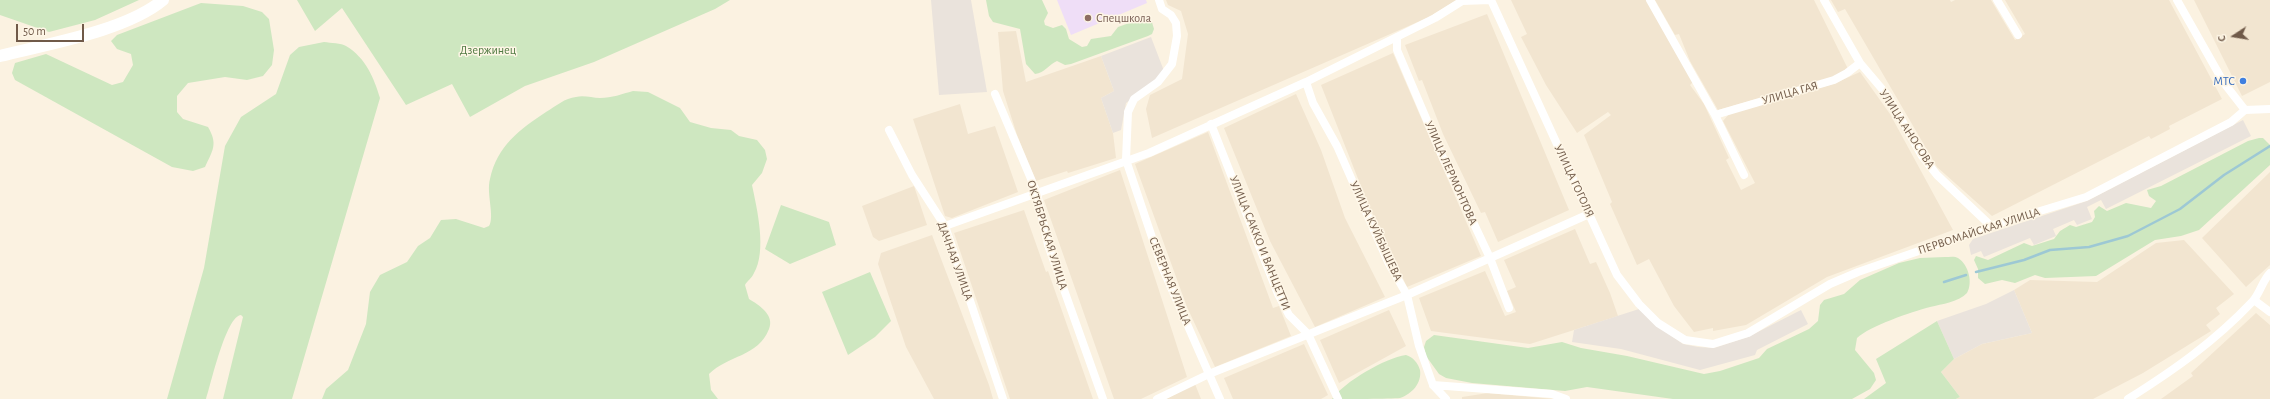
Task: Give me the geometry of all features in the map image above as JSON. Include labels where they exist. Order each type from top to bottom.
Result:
[{"type":"main road","points":[[0,56],[114,26],[154,8],[163,0]]},
{"type":"street","points":[[1126,160],[1128,112],[1134,99],[1158,82],[1172,64],[1176,36],[1176,23],[1171,15],[1162,9],[1159,0]]},
{"type":"street","points":[[945,226],[1149,152],[1306,82],[1435,18],[1462,1],[1491,0]]},
{"type":"street","name":"УЛИЦА ГОГОЛЯ","points":[[1491,0],[1617,275],[1630,294],[1658,323],[1685,340]]},
{"type":"street","points":[[1650,0],[1715,115],[1744,175]]},
{"type":"street","name":"УЛИЦА АНОСОВА","points":[[1824,0],[1860,63],[1888,96],[1922,156],[1934,171],[1991,226]]},
{"type":"street","points":[[1997,0],[2018,36]]},
{"type":"street","points":[[2177,0],[2224,83],[2245,110],[2270,109]]},
{"type":"street","name":"УЛИЦА ЛЕРМОНТОВА","points":[[1397,37],[1397,50],[1443,158],[1490,258],[1509,308]]},
{"type":"street","name":"УЛИЦА ГАЯ","points":[[1715,115],[1834,80],[1847,73],[1860,63]]},
{"type":"street","name":"УЛИЦА КУЙБЫШЕВА","points":[[1306,82],[1313,103],[1337,146],[1388,262],[1407,295],[1419,346],[1433,385]]},
{"type":"street","name":"ОКТЯБРЬСКАЯ УЛИЦА","points":[[996,94],[1037,193],[1048,245],[1104,399]]},
{"type":"street","name":"ПЕРВОМАЙСКАЯ УЛИЦА","points":[[1685,340],[1713,344],[1748,333],[1830,284],[1878,264],[1991,226],[2086,197],[2231,122],[2245,110]]},
{"type":"street","name":"УЛИЦА САККО И ВАНЦЕТТИ","points":[[1211,124],[1278,294],[1289,315],[1308,334],[1338,399]]},
{"type":"street","name":"ДАЧНАЯ УЛИЦА","points":[[889,130],[912,175],[945,226],[1004,399]]},
{"type":"street","name":"СЕВЕРНАЯ УЛИЦА","points":[[1126,160],[1162,267],[1220,399]]},
{"type":"street","points":[[1157,399],[1209,374],[1407,295],[1589,214]]},
{"type":"street","points":[[2128,399],[2182,364],[2211,342],[2254,300],[2270,274]]},
{"type":"street","points":[[2254,300],[2270,312]]},
{"type":"street","points":[[1433,385],[1446,399]]},
{"type":"street","points":[[1433,385],[1552,394],[1566,399]]},
{"type":"shaded area","points":[[931,0],[971,0],[987,92],[939,95]]},
{"type":"shaded area","name":"Спецшкола","points":[[1057,0],[1146,0],[1147,3],[1071,35]]},
{"type":"shaded area","points":[[1166,0],[1457,0],[1427,18],[1152,138],[1146,109],[1150,95],[1182,79],[1188,34],[1181,11],[1168,5]]},
{"type":"shaded area","points":[[1511,0],[1647,0],[1693,82],[1690,85],[1704,104],[1729,158],[1726,160],[1741,190],[1755,183],[1723,121],[1729,114],[1833,84],[1860,72],[1890,114],[1953,230],[1827,277],[1746,325],[1713,331],[1713,328],[1694,332],[1674,306],[1649,259],[1637,265],[1610,204],[1612,202],[1584,135],[1611,115],[1608,112],[1577,133],[1546,85],[1521,37],[1527,34]]},
{"type":"shaded area","points":[[1655,0],[1814,0],[1848,69],[1834,77],[1718,110],[1690,61],[1679,34],[1675,35]]},
{"type":"shaded area","points":[[1831,0],[1950,0],[1951,2],[1955,0],[1991,0],[2015,40],[2025,34],[2005,0],[2169,0],[2222,99],[2169,126],[2170,129],[2151,139],[2149,136],[1992,216],[1937,167],[1845,9],[1838,12]]},
{"type":"shaded area","points":[[2194,0],[2270,0],[2270,82],[2242,96]]},
{"type":"shaded area","points":[[1487,14],[1569,210],[1498,242],[1485,212],[1481,213],[1443,134],[1422,80],[1419,81],[1405,45]]},
{"type":"shaded area","points":[[1016,31],[1026,82],[1101,56],[1114,91],[1101,98],[1113,133],[1116,158],[1036,181],[1017,135],[1003,91],[998,32]]},
{"type":"shaded area","points":[[1151,37],[1164,71],[1147,88],[1126,103],[1121,130],[1113,133],[1101,98],[1114,91],[1101,56]]},
{"type":"shaded area","points":[[1393,53],[1481,256],[1407,287],[1368,204],[1321,85]]},
{"type":"shaded area","points":[[1296,94],[1321,150],[1345,218],[1385,297],[1315,327],[1270,241],[1224,128]]},
{"type":"shaded area","points":[[960,104],[968,134],[995,126],[1018,192],[952,218],[945,216],[913,119]]},
{"type":"shaded area","points":[[2243,120],[2251,136],[2106,209],[2101,200],[2087,207],[2092,219],[2077,225],[2074,220],[2053,229],[2056,236],[2034,245],[2030,238],[1984,257],[1981,251],[1971,255],[1969,245],[1973,239],[2087,201]]},
{"type":"shaded area","points":[[1208,132],[1273,308],[1279,306],[1291,336],[1215,367],[1187,307],[1135,164]]},
{"type":"shaded area","points":[[1120,170],[1187,377],[1141,399],[1114,399],[1044,200]]},
{"type":"shaded area","points":[[2270,172],[2270,265],[2246,287],[2202,238]]},
{"type":"shaded area","points":[[914,186],[927,225],[879,241],[873,237],[862,206]]},
{"type":"shaded area","points":[[1024,210],[1046,272],[1048,271],[1093,399],[1010,399],[954,233]]},
{"type":"shaded area","points":[[1575,229],[1590,264],[1596,262],[1610,293],[1618,316],[1530,344],[1431,331],[1419,298],[1485,271],[1505,316],[1516,312],[1507,291],[1516,287],[1504,260]]},
{"type":"shaded area","points":[[932,235],[993,399],[934,399],[906,347],[878,264],[881,253]]},
{"type":"shaded area","points":[[2184,240],[2234,294],[2216,308],[2220,314],[2206,325],[2211,331],[2143,373],[2093,399],[1956,399],[1960,397],[1941,372],[1954,359],[1982,344],[2032,333],[2014,290],[2030,280],[2097,282],[2156,243]]},
{"type":"shaded area","points":[[2014,290],[2032,333],[1982,344],[1954,359],[1937,321],[1986,304]]},
{"type":"shaded area","points":[[1639,309],[1660,328],[1683,344],[1698,347],[1714,348],[1748,337],[1801,310],[1808,324],[1757,350],[1755,355],[1700,370],[1621,349],[1572,342],[1574,330]]},
{"type":"shaded area","points":[[1389,310],[1406,346],[1339,383],[1320,340]]},
{"type":"shaded area","points":[[2256,313],[2270,325],[2270,399],[2161,399],[2193,376],[2191,373]]},
{"type":"shaded area","points":[[1304,344],[1328,395],[1321,399],[1233,399],[1224,378]]},
{"type":"shaded area","points":[[1195,384],[1201,399],[1166,399]]},
{"type":"shaded area","points":[[1488,393],[1554,399],[1462,399],[1462,397]]},
{"type":"green space","points":[[0,0],[139,0],[95,20],[49,32],[0,15]]},
{"type":"green space","name":"Дзержинец","points":[[297,0],[730,0],[715,9],[594,62],[525,86],[470,117],[452,84],[406,105],[342,8],[315,31]]},
{"type":"green space","points":[[986,0],[1042,0],[1048,13],[1044,21],[1045,25],[1053,28],[1062,25],[1066,29],[1069,39],[1082,47],[1087,46],[1091,39],[1111,36],[1118,27],[1146,17],[1151,19],[1154,29],[1152,34],[1148,36],[1071,64],[1065,65],[1057,61],[1042,72],[1035,74],[1026,64],[1020,29],[993,22],[989,16]]},
{"type":"green space","points":[[201,3],[243,6],[262,12],[269,19],[274,50],[272,65],[263,76],[247,80],[225,77],[188,83],[177,96],[177,112],[183,119],[208,127],[213,138],[213,147],[205,167],[193,171],[172,167],[15,80],[12,73],[15,63],[46,54],[112,85],[123,82],[133,65],[131,54],[117,49],[111,41],[117,35]]},
{"type":"green space","points":[[324,42],[344,45],[359,56],[372,76],[380,98],[292,399],[223,399],[243,317],[241,315],[235,318],[225,338],[215,366],[206,399],[167,399],[204,268],[225,146],[241,117],[276,94],[290,55],[299,47]]},
{"type":"green space","points":[[633,91],[648,92],[680,108],[690,122],[711,128],[731,130],[739,136],[757,140],[765,150],[767,159],[762,173],[752,185],[760,230],[760,253],[758,264],[754,273],[745,285],[749,299],[765,311],[770,319],[770,324],[764,338],[758,345],[750,351],[725,363],[709,374],[711,390],[718,399],[322,399],[326,389],[348,370],[366,324],[370,292],[380,275],[407,262],[418,246],[430,238],[441,220],[456,219],[484,228],[489,226],[491,217],[489,185],[493,167],[504,148],[519,132],[536,118],[568,99],[582,96],[600,98],[609,97]]},
{"type":"green space","points":[[2263,138],[2270,145],[2270,165],[2199,230],[2181,236],[2155,240],[2096,276],[2045,278],[2035,275],[2015,283],[2002,280],[1985,284],[1978,278],[1978,269],[1974,260],[1976,256],[1988,260],[2024,243],[2032,246],[2054,239],[2060,231],[2070,225],[2076,227],[2092,222],[2095,217],[2094,211],[2099,206],[2107,211],[2126,203],[2151,208],[2156,201],[2149,196],[2147,190],[2161,186],[2248,141]]},
{"type":"green space","points":[[781,205],[829,222],[836,245],[790,264],[765,249]]},
{"type":"green space","points":[[1957,257],[1962,261],[1969,274],[1970,284],[1967,293],[1955,301],[1922,309],[1891,320],[1863,333],[1857,338],[1855,350],[1874,373],[1876,380],[1870,389],[1852,399],[1673,399],[1587,387],[1565,391],[1472,383],[1446,378],[1439,374],[1426,356],[1424,347],[1426,341],[1434,335],[1528,348],[1562,342],[1581,348],[1627,356],[1704,374],[1720,371],[1759,358],[1767,349],[1809,329],[1818,321],[1820,305],[1824,300],[1844,294],[1860,280],[1899,263],[1920,258]]},
{"type":"green space","points":[[870,272],[891,321],[875,337],[848,355],[822,292]]},
{"type":"green space","points":[[1937,321],[1954,359],[1941,372],[1960,397],[1956,399],[1864,399],[1886,383],[1876,359]]},
{"type":"green space","points":[[1406,355],[1415,361],[1420,370],[1418,384],[1408,394],[1400,398],[1332,399],[1355,378],[1387,361]]},
{"type":"waterway","points":[[1976,272],[2024,260],[2050,250],[2089,247],[2128,236],[2180,209],[2224,175],[2270,146]]},
{"type":"waterway","points":[[1944,282],[1966,275]]},
{"type":"place","name":"Спецшкола","points":[[1088,18]]},
{"type":"place","name":"МТС","points":[[2243,81]]}]
